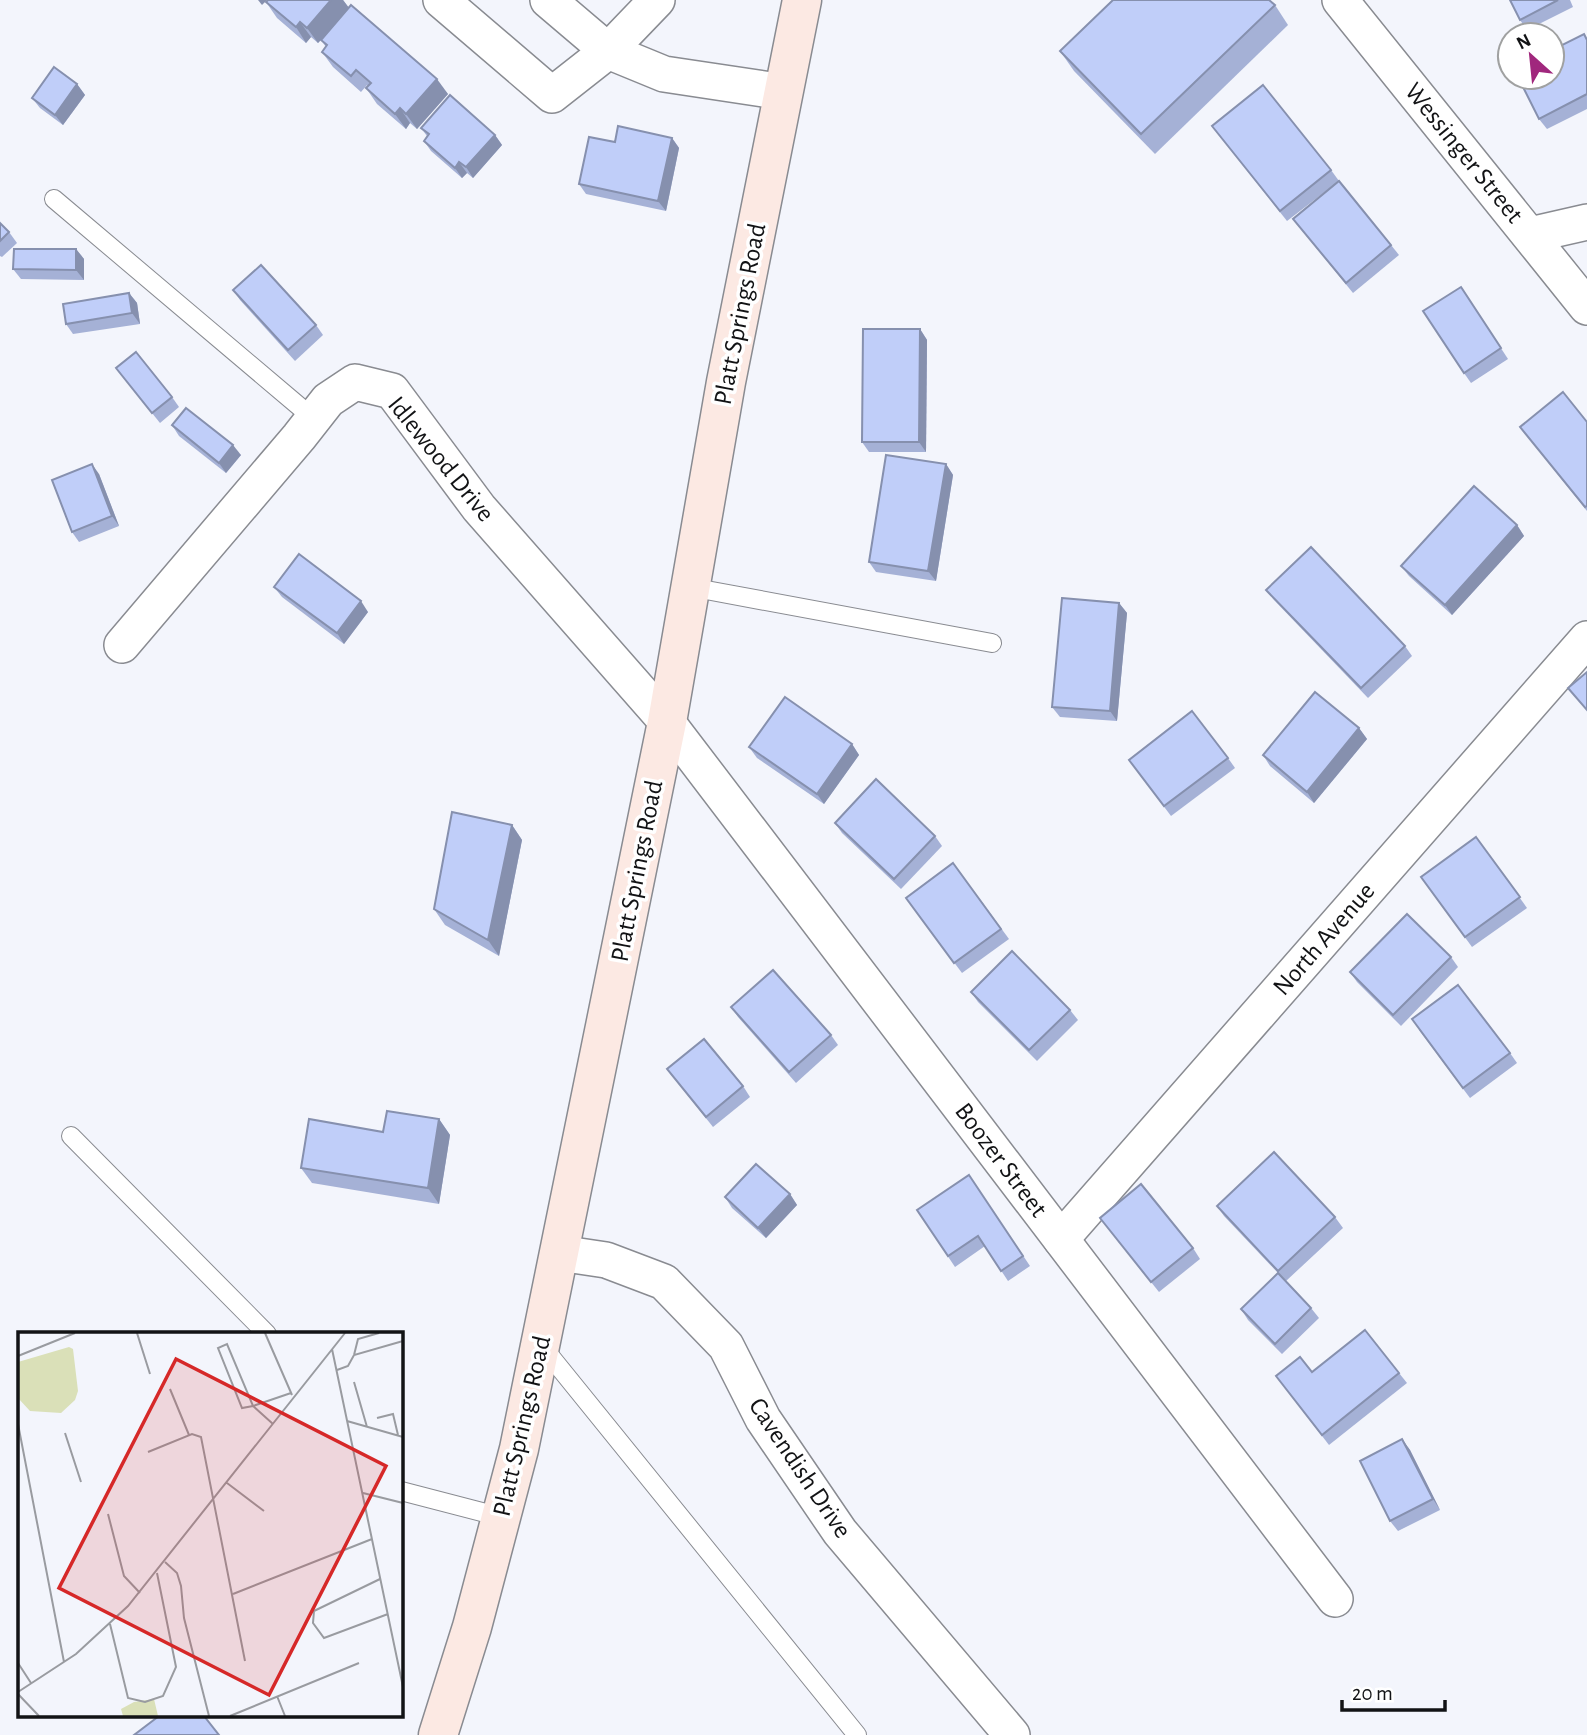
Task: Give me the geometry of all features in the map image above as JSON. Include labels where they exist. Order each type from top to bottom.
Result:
[{"type":"main road","name":"Platt Springs Road","points":[[438,1735],[472,1627],[519,1449],[541,1345],[667,722],[726,382],[802,0]]},
{"type":"street","points":[[441,0],[552,95],[608,51],[657,0]]},
{"type":"street","points":[[548,0],[608,51],[664,74],[784,92]]},
{"type":"street","name":"Wessinger Street","points":[[1340,0],[1587,307]]},
{"type":"street","points":[[1530,235],[1587,222]]},
{"type":"street","name":"Idlewood Drive","points":[[122,645],[328,400],[355,382],[392,391],[479,508],[667,722]]},
{"type":"street","name":"North Avenue","points":[[1061,1239],[1587,639]]},
{"type":"street","name":"Boozer Street","points":[[667,722],[1335,1599]]},
{"type":"street","name":"Cavendish Drive","points":[[559,1253],[606,1260],[664,1282],[726,1346],[763,1419],[840,1532],[1012,1735]]},
{"type":"lane","points":[[54,199],[313,418]]},
{"type":"lane","points":[[690,587],[992,643]]},
{"type":"lane","points":[[71,1136],[265,1332]]},
{"type":"lane","points":[[541,1345],[857,1735]]},
{"type":"lane","points":[[402,1491],[501,1517]]},
{"type":"building","points":[[331,0],[307,28],[300,22],[296,27],[266,2]]},
{"type":"building","points":[[1113,0],[1269,0],[1275,5],[1141,134],[1060,51]]},
{"type":"building","points":[[1510,0],[1558,0],[1520,20]]},
{"type":"building","points":[[351,5],[437,79],[406,114],[400,108],[395,114],[366,88],[371,83],[356,70],[351,76],[322,52],[327,45],[321,40]]},
{"type":"building","points":[[1584,34],[1587,40],[1587,94],[1539,119],[1525,91],[1566,91],[1566,43]]},
{"type":"building","points":[[54,67],[77,84],[55,115],[32,98]]},
{"type":"building","points":[[1263,85],[1331,170],[1280,211],[1212,126]]},
{"type":"building","points":[[450,95],[495,135],[466,167],[459,162],[455,168],[424,141],[429,134],[421,128]]},
{"type":"building","points":[[618,126],[672,138],[658,201],[579,184],[589,137],[615,142]]},
{"type":"building","points":[[1339,181],[1391,245],[1346,283],[1293,219]]},
{"type":"building","points":[[0,223],[9,232],[0,241]]},
{"type":"building","points":[[14,249],[76,249],[76,270],[13,269]]},
{"type":"building","points":[[261,265],[316,325],[288,350],[233,290]]},
{"type":"building","points":[[1461,287],[1501,348],[1464,373],[1423,311]]},
{"type":"building","points":[[129,293],[132,313],[66,324],[63,304]]},
{"type":"building","points":[[863,329],[920,329],[919,442],[862,442]]},
{"type":"building","points":[[136,352],[172,397],[152,413],[116,368]]},
{"type":"building","points":[[1563,392],[1587,422],[1585,507],[1520,427]]},
{"type":"building","points":[[186,408],[233,445],[219,463],[172,425]]},
{"type":"building","points":[[886,455],[946,464],[928,571],[869,562]]},
{"type":"building","points":[[92,464],[112,516],[72,532],[52,480]]},
{"type":"building","points":[[1474,486],[1517,525],[1445,605],[1401,566]]},
{"type":"building","points":[[1311,547],[1405,646],[1361,688],[1266,590]]},
{"type":"building","points":[[299,554],[361,601],[337,633],[274,587]]},
{"type":"building","points":[[1062,598],[1119,603],[1110,711],[1052,707]]},
{"type":"building","points":[[1587,672],[1587,710],[1568,688]]},
{"type":"building","points":[[1315,692],[1359,728],[1307,792],[1263,755]]},
{"type":"building","points":[[785,697],[852,744],[817,794],[749,747]]},
{"type":"building","points":[[1192,711],[1228,758],[1164,806],[1129,760]]},
{"type":"building","points":[[876,779],[935,836],[894,879],[835,823]]},
{"type":"building","points":[[452,812],[512,825],[488,940],[434,909]]},
{"type":"building","points":[[1476,837],[1520,897],[1465,937],[1421,877]]},
{"type":"building","points":[[953,863],[1001,929],[954,963],[906,898]]},
{"type":"building","points":[[1407,914],[1451,957],[1393,1015],[1350,972]]},
{"type":"building","points":[[1012,951],[1070,1010],[1029,1050],[971,992]]},
{"type":"building","points":[[773,970],[831,1035],[789,1072],[731,1007]]},
{"type":"building","points":[[1458,985],[1510,1053],[1463,1088],[1412,1019]]},
{"type":"building","points":[[704,1039],[743,1086],[706,1117],[667,1069]]},
{"type":"building","points":[[387,1111],[439,1119],[428,1188],[301,1168],[309,1119],[383,1132]]},
{"type":"building","points":[[1274,1152],[1335,1217],[1278,1271],[1217,1206]]},
{"type":"building","points":[[756,1164],[790,1194],[758,1228],[725,1197]]},
{"type":"building","points":[[969,1175],[1023,1256],[1001,1271],[978,1236],[948,1256],[917,1210]]},
{"type":"building","points":[[1141,1184],[1193,1248],[1151,1282],[1100,1218]]},
{"type":"building","points":[[1278,1273],[1311,1308],[1275,1344],[1241,1309]]},
{"type":"building","points":[[1365,1330],[1399,1373],[1322,1435],[1276,1376],[1300,1357],[1312,1372]]},
{"type":"building","points":[[1402,1439],[1433,1499],[1390,1521],[1360,1461]]},
{"type":"building","points":[[156,1718],[206,1718],[219,1735],[134,1735]]}]
